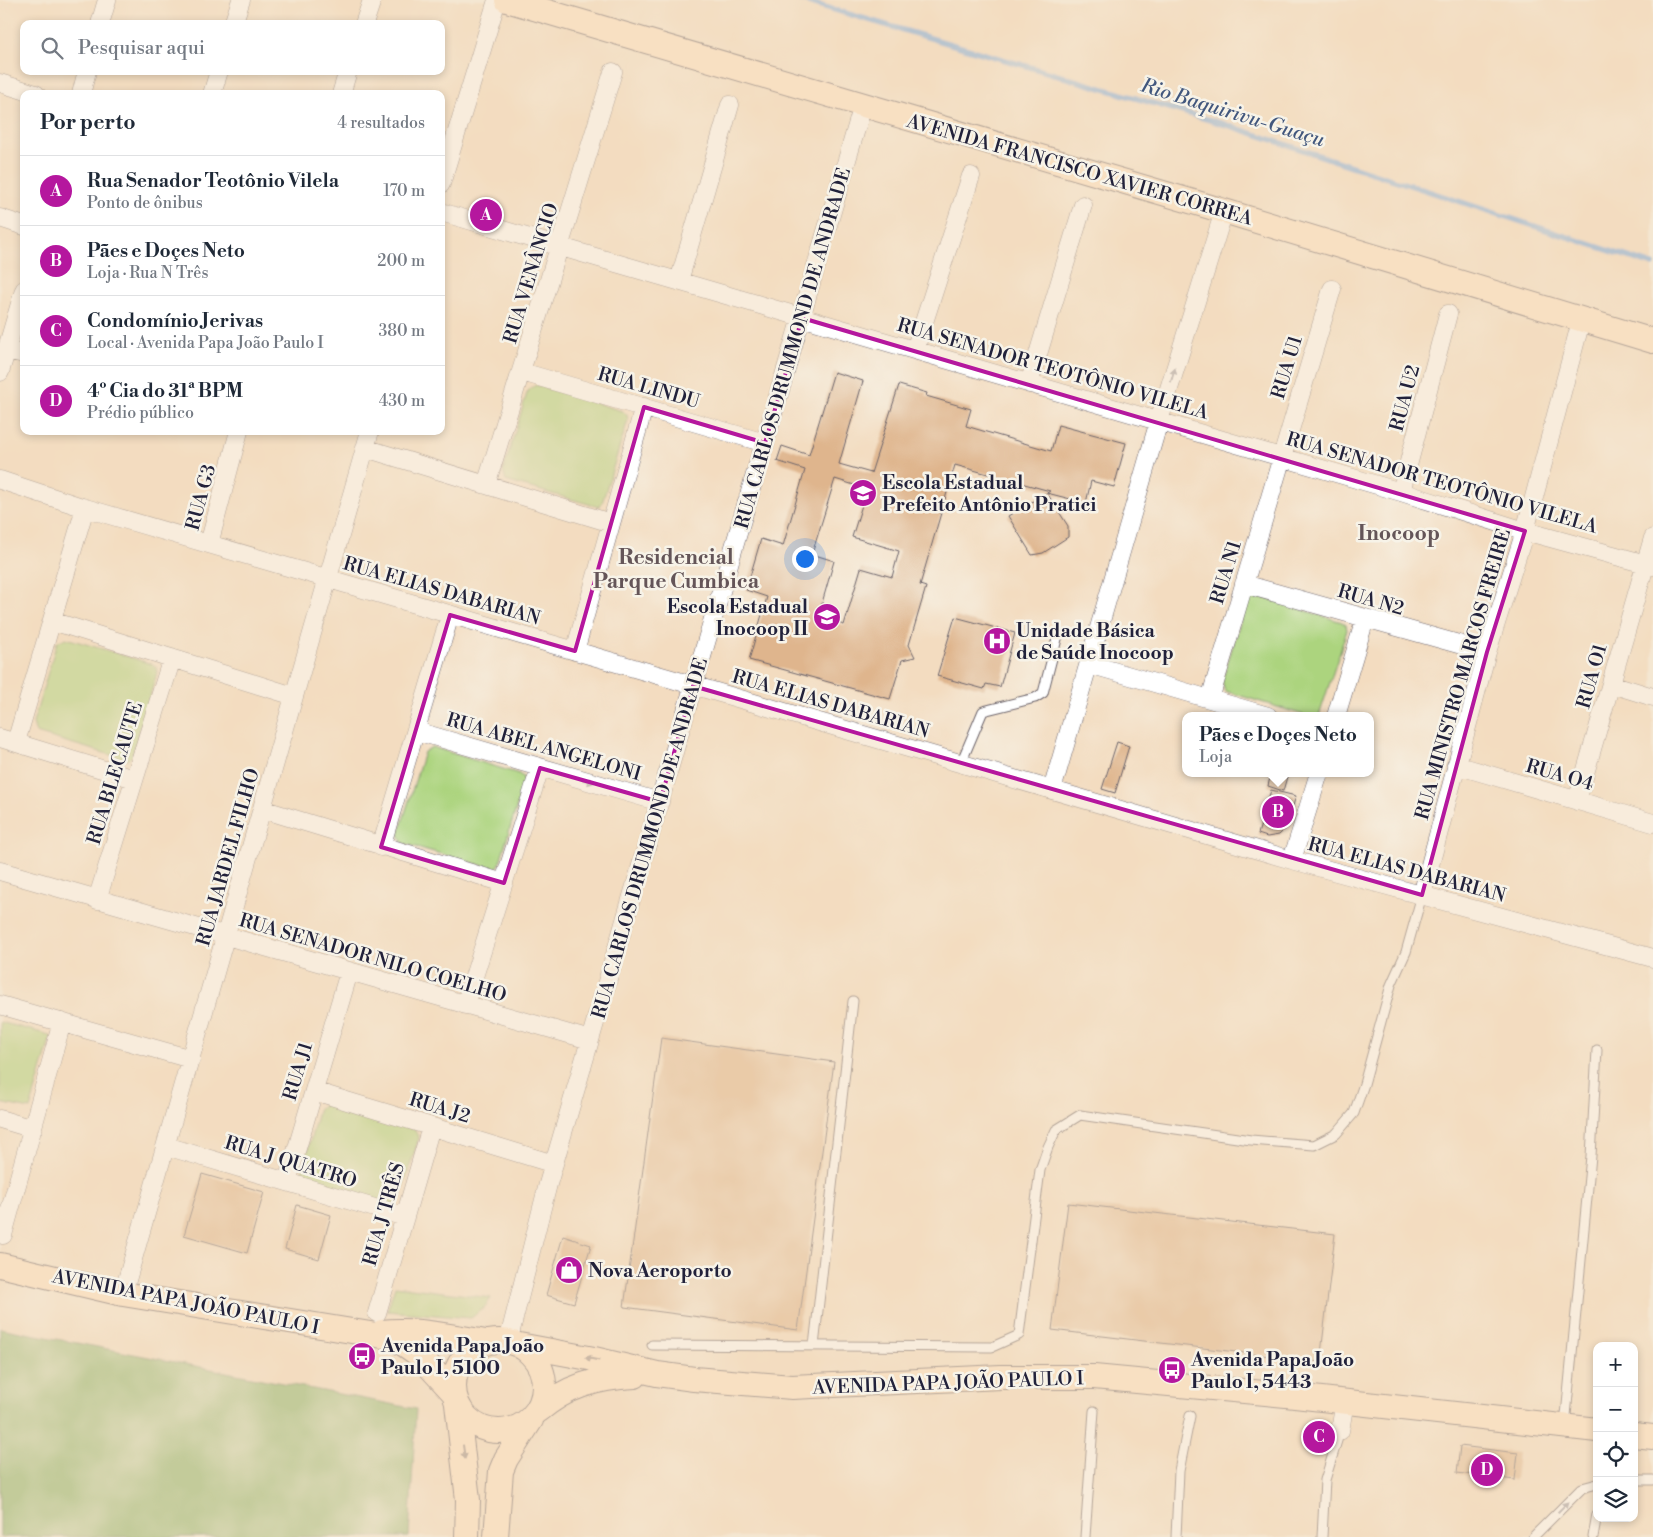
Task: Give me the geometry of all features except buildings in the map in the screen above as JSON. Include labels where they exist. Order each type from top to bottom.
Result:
[{"type":"main road","name":"AVENIDA FRANCISCO XAVIER CORREA","points":[[506,0],[1224,211],[1581,321],[1653,341]]},
{"type":"main road","name":"AVENIDA PAPA JOÃO PAULO I","points":[[0,1264],[123,1294],[293,1323],[375,1323],[401,1330],[505,1343],[594,1359],[657,1374],[792,1387],[1001,1377],[1094,1377],[1345,1401],[1593,1430]]},
{"type":"main road","name":"AVENIDA PAPA JOÃO PAULO I","points":[[375,1323],[418,1354],[456,1399]]},
{"type":"main road","points":[[467,1537],[468,1500],[456,1399],[456,1372],[460,1362],[472,1350],[505,1343],[532,1355],[541,1368],[545,1390],[534,1415],[506,1459],[501,1471],[496,1537]]},
{"type":"main road","name":"AVENIDA PAPA JOÃO PAULO I","points":[[534,1415],[566,1390],[586,1382],[607,1377],[657,1374]]},
{"type":"main road","points":[[456,1399],[470,1421],[490,1431],[512,1430],[534,1415]]},
{"type":"main road","points":[[1638,1435],[1653,1436]]},
{"type":"street","points":[[101,20],[107,0]]},
{"type":"street","points":[[235,20],[241,0]]},
{"type":"street","points":[[365,20],[372,0]]},
{"type":"street","points":[[445,171],[497,0]]},
{"type":"street","name":"RUA VENÂNCIO","points":[[486,485],[613,72]]},
{"type":"street","points":[[82,90],[86,75]]},
{"type":"street","points":[[213,90],[218,75]]},
{"type":"street","points":[[342,90],[347,75]]},
{"type":"street","points":[[0,83],[23,90]]},
{"type":"street","points":[[679,281],[730,105]]},
{"type":"street","name":"RUA CARLOS DRUMMOND DE ANDRADE","points":[[505,1343],[554,1164],[863,105]]},
{"type":"street","points":[[915,350],[971,176]]},
{"type":"street","points":[[1030,384],[1083,205]]},
{"type":"street","points":[[1052,790],[1159,421],[1224,211]]},
{"type":"street","name":"RUA SENADOR TEOTÔNIO VILELA","points":[[445,213],[1401,492],[1525,531],[1649,565]]},
{"type":"street","points":[[0,218],[20,225]]},
{"type":"street","name":"RUA U1","points":[[1282,457],[1332,289]]},
{"type":"street","name":"RUA U2","points":[[1401,492],[1448,314]]},
{"type":"street","points":[[0,372],[15,352],[20,318]]},
{"type":"street","name":"RUA MINISTRO MARCOS FREIRE","points":[[1422,895],[1487,652],[1525,531],[1581,321]]},
{"type":"street","name":"RUA LINDU","points":[[522,372],[764,443]]},
{"type":"street","points":[[575,651],[644,408]]},
{"type":"street","name":"RUA G3","points":[[209,544],[238,435]]},
{"type":"street","points":[[368,440],[486,485],[611,523]]},
{"type":"street","name":"RUA JARDEL FILHO","points":[[123,1294],[368,440]]},
{"type":"street","name":"RUA N1","points":[[1210,699],[1282,457]]},
{"type":"street","name":"RUA ELIAS DABARIAN","points":[[0,480],[85,508],[1292,860],[1653,958]]},
{"type":"street","points":[[85,508],[52,621],[8,740],[134,779]]},
{"type":"street","name":"RUA O1","points":[[1577,801],[1610,684],[1649,565],[1653,538]]},
{"type":"street","name":"RUA N2","points":[[1244,584],[1364,620],[1487,652]]},
{"type":"street","points":[[381,847],[450,615]]},
{"type":"street","points":[[1337,712],[1364,620]]},
{"type":"street","points":[[52,621],[294,696]]},
{"type":"street","name":"RUA BLECAUTE","points":[[97,900],[172,658]]},
{"type":"street","points":[[1089,664],[1254,712]]},
{"type":"street","points":[[1610,684],[1653,697]]},
{"type":"street","name":"RUA ABEL ANGELONI","points":[[416,731],[660,802]]},
{"type":"street","name":"RUA O4","points":[[1456,765],[1653,823]]},
{"type":"street","points":[[465,1005],[540,768]]},
{"type":"street","points":[[1292,860],[1317,777]]},
{"type":"street","points":[[262,810],[504,883]]},
{"type":"street","name":"RUA SENADOR NILO COELHO","points":[[0,871],[590,1040]]},
{"type":"street","name":"RUA J1","points":[[287,1182],[349,972]]},
{"type":"street","points":[[0,1005],[191,1059]]},
{"type":"street","points":[[4,1235],[62,1022]]},
{"type":"street","name":"RUA J2","points":[[314,1091],[554,1164]]},
{"type":"street","points":[[0,1119],[33,1129]]},
{"type":"street","name":"RUA J TRÊS","points":[[375,1323],[431,1126]]},
{"type":"street","name":"RUA J QUATRO","points":[[166,1146],[405,1217]]},
{"type":"street","points":[[1340,1430],[1345,1401]]},
{"type":"lane","points":[[961,763],[983,711],[1035,698],[1043,693],[1058,635]]},
{"type":"lane","name":"RUA MINISTRO MARCOS FREIRE","points":[[814,1346],[992,1347],[1019,1335],[1040,1170],[1056,1130],[1080,1115],[1251,1140],[1314,1145],[1336,1134],[1354,1114],[1391,985],[1406,952],[1422,895]]},
{"type":"lane","points":[[652,1345],[814,1346],[853,1001]]},
{"type":"lane","points":[[1565,1426],[1591,1156],[1597,1050]]},
{"type":"lane","points":[[1085,1537],[1094,1411]]},
{"type":"lane","points":[[1176,1537],[1178,1471],[1190,1416]]},
{"type":"lane","points":[[1322,1537],[1325,1480],[1340,1430]]},
{"type":"lane","points":[[1638,1480],[1653,1480]]},
{"type":"lane","points":[[1533,1537],[1582,1488],[1593,1485]]},
{"type":"lane","points":[[1593,1537],[1596,1522]]},
{"type":"highlighted area","points":[[802,318],[1525,531],[1487,652],[1422,895],[693,686],[660,802],[540,768],[504,883],[381,847],[450,615],[575,651],[644,407],[765,443]]},
{"type":"green space","points":[[536,385],[622,411],[627,415],[628,420],[602,503],[599,507],[506,481],[503,471],[528,390]]},
{"type":"green space","points":[[1255,595],[1342,622],[1346,625],[1347,630],[1320,712],[1294,712],[1225,691],[1222,681],[1247,600]]},
{"type":"green space","points":[[66,638],[152,664],[157,668],[132,756],[128,760],[36,733],[33,723],[57,642]]},
{"type":"green space","points":[[432,747],[519,774],[523,777],[524,782],[499,865],[495,869],[402,843],[399,833],[424,752]]},
{"type":"green space","points":[[0,1022],[51,1037],[30,1109],[0,1103]]},
{"type":"green space","points":[[327,1103],[414,1129],[419,1138],[399,1200],[394,1204],[305,1179],[301,1175],[319,1108]]},
{"type":"green space","points":[[395,1286],[491,1298],[484,1308],[471,1318],[387,1311]]},
{"type":"green space","points":[[0,1328],[416,1409],[409,1537],[0,1537]]},
{"type":"waterway","name":"Rio Baquirivu-Guaçu","points":[[801,0],[1227,125],[1653,265]]},
{"type":"place","name":"Rua Senador Teotônio Vilela","points":[[486,215]]},
{"type":"place","name":"Escola Estadual Prefeito Antônio Pratici","points":[[863,493]]},
{"type":"place","name":"Escola Estadual Inocoop II","points":[[827,617]]},
{"type":"place","name":"Unidade Básica de Saúde Inocoop","points":[[997,641]]},
{"type":"place","name":"Pães e Doçes Neto","points":[[1278,812]]},
{"type":"place","name":"Nova Aeroporto","points":[[569,1270]]},
{"type":"place","name":"Avenida Papa João Paulo I, 5100","points":[[362,1356]]},
{"type":"place","name":"Avenida Papa João Paulo I, 5443","points":[[1172,1370]]},
{"type":"place","name":"Condomínio Jerivas","points":[[1319,1437]]},
{"type":"place","name":"4º Cia do 31ª BPM","points":[[1487,1470]]},
{"type":"district","name":"Inocoop","points":[[1399,533]]},
{"type":"district","name":"Residencial Parque Cumbica","points":[[676,569]]}]
